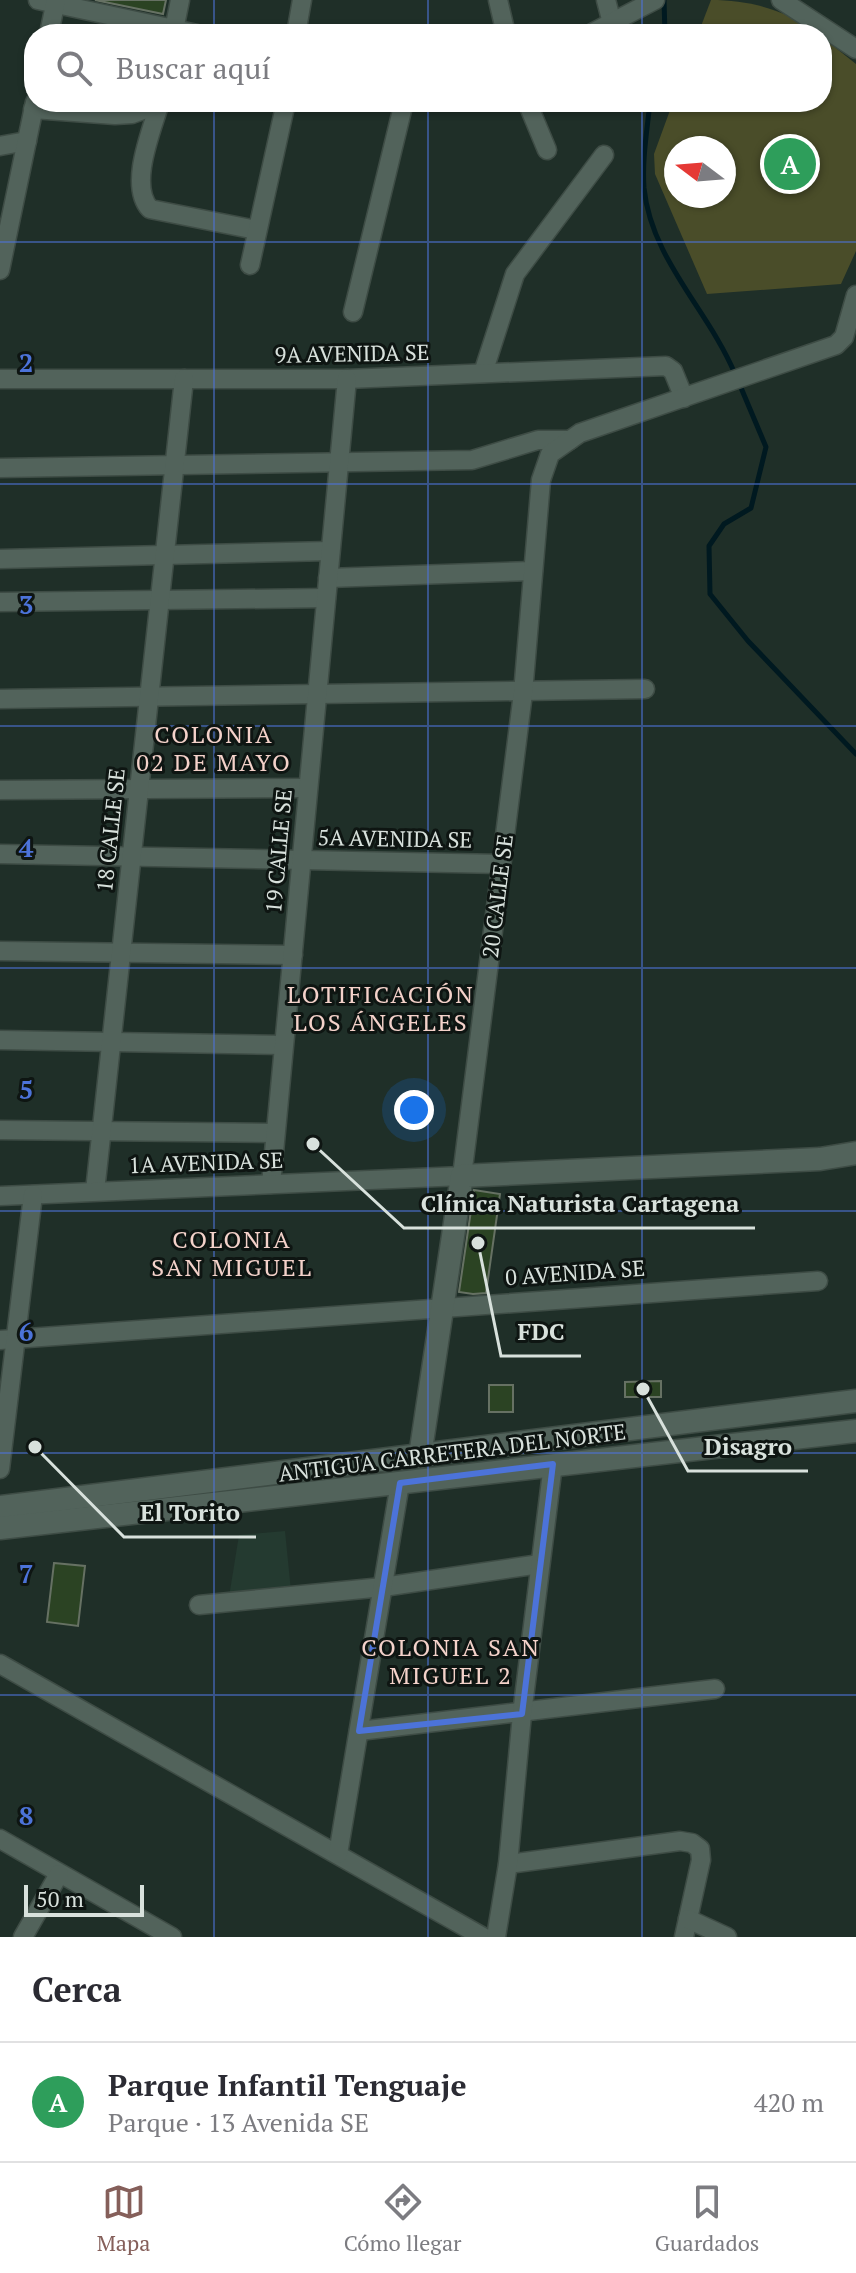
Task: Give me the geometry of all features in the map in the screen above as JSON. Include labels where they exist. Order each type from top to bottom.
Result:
[{"type":"main road","points":[[462,1176],[820,1159],[856,1153]]},
{"type":"main road","name":"20 CALLE SE","points":[[420,1456],[462,1176]]},
{"type":"main road","name":"ANTIGUA CARRETERA DEL NORTE","points":[[0,1507],[856,1401]]},
{"type":"main road","name":"ANTIGUA CARRETERA DEL NORTE","points":[[0,1528],[856,1431]]},
{"type":"street","points":[[175,24],[180,0]]},
{"type":"street","points":[[298,24],[302,0]]},
{"type":"street","points":[[498,0],[504,24]]},
{"type":"street","points":[[606,0],[612,23],[655,0]]},
{"type":"street","points":[[781,0],[818,24]]},
{"type":"street","points":[[49,24],[50,1],[148,24]]},
{"type":"street","points":[[855,48],[856,27]]},
{"type":"street","points":[[832,33],[855,48]]},
{"type":"street","points":[[0,270],[33,112]]},
{"type":"street","points":[[91,112],[115,115],[137,112]]},
{"type":"street","points":[[157,112],[142,170],[144,203],[150,209],[256,230]]},
{"type":"street","points":[[250,265],[284,112]]},
{"type":"street","points":[[353,312],[402,112]]},
{"type":"street","points":[[531,112],[547,150]]},
{"type":"street","points":[[0,146],[27,141]]},
{"type":"street","points":[[483,373],[515,274],[604,155]]},
{"type":"street","points":[[0,468],[472,460],[538,440],[570,440],[580,433],[836,345],[844,337],[856,295]]},
{"type":"street","name":"9A AVENIDA SE","points":[[0,379],[347,379],[666,366],[673,371],[684,398]]},
{"type":"street","name":"18 CALLE SE","points":[[95,1191],[184,379]]},
{"type":"street","name":"19 CALLE SE","points":[[271,1184],[347,379]]},
{"type":"street","name":"20 CALLE SE","points":[[462,1176],[523,693],[541,480],[550,454],[570,440]]},
{"type":"street","points":[[0,559],[330,551]]},
{"type":"street","points":[[328,578],[533,571]]},
{"type":"street","points":[[0,602],[326,598]]},
{"type":"street","points":[[0,699],[645,689]]},
{"type":"street","points":[[0,790],[308,788]]},
{"type":"street","name":"5A AVENIDA SE","points":[[0,854],[501,864]]},
{"type":"street","points":[[0,951],[293,955]]},
{"type":"street","points":[[0,1040],[283,1045]]},
{"type":"street","points":[[0,1130],[275,1133]]},
{"type":"street","name":"1A AVENIDA SE","points":[[0,1196],[462,1176]]},
{"type":"street","points":[[0,1469],[8,1340],[33,1195]]},
{"type":"street","name":"0 AVENIDA SE","points":[[8,1340],[445,1305],[818,1281]]},
{"type":"street","points":[[0,1664],[483,1936],[508,1864],[522,1714],[553,1464]]},
{"type":"street","points":[[338,1854],[400,1483]]},
{"type":"street","points":[[199,1605],[383,1587],[540,1564]]},
{"type":"street","points":[[359,1731],[715,1689]]},
{"type":"street","points":[[0,1839],[147,1931],[172,1937]]},
{"type":"street","points":[[508,1864],[680,1841],[692,1843],[700,1849],[701,1860],[686,1928],[727,1937]]},
{"type":"street","points":[[23,1937],[59,1874]]},
{"type":"highlighted area","points":[[553,1464],[522,1714],[359,1731],[400,1483]]},
{"type":"shaded area","points":[[285,1531],[291,1591],[229,1597],[239,1535]]},
{"type":"green space","points":[[711,0],[768,8],[803,24],[702,24]]},
{"type":"green space","points":[[832,45],[856,64],[856,251],[841,284],[707,294],[670,208],[736,208],[736,136],[664,136],[664,195],[655,174],[654,154],[669,112],[832,112]]},
{"type":"building","points":[[95,0],[166,0],[163,14]]},
{"type":"building","points":[[474,1190],[500,1194],[486,1293],[473,1294],[459,1292]]},
{"type":"building","points":[[661,1381],[661,1397],[625,1397],[625,1382]]},
{"type":"building","points":[[489,1385],[513,1385],[513,1412],[489,1412]]},
{"type":"building","points":[[54,1563],[85,1566],[78,1626],[47,1622]]},
{"type":"waterway","points":[[664,0],[665,24]]},
{"type":"waterway","points":[[649,112],[644,188],[649,214],[669,261],[711,328],[735,374]]},
{"type":"waterway","points":[[739,383],[766,447],[751,508],[724,524],[709,546],[710,594],[748,641],[856,754]]},
{"type":"place","name":"Parque Infantil Tenguaje","points":[[790,164]]},
{"type":"place","name":"Clínica Naturista Cartagena","points":[[313,1144]]},
{"type":"place","name":"FDC","points":[[478,1243]]},
{"type":"place","name":"Disagro","points":[[643,1389]]},
{"type":"place","name":"El Torito","points":[[35,1447]]},
{"type":"district","name":"COLONIA 02 DE MAYO","points":[[214,748]]},
{"type":"district","name":"LOTIFICACIÓN LOS ÁNGELES","points":[[381,1008]]},
{"type":"district","name":"COLONIA SAN MIGUEL","points":[[232,1253]]},
{"type":"district","name":"COLONIA SAN MIGUEL 2","points":[[451,1661]]}]
